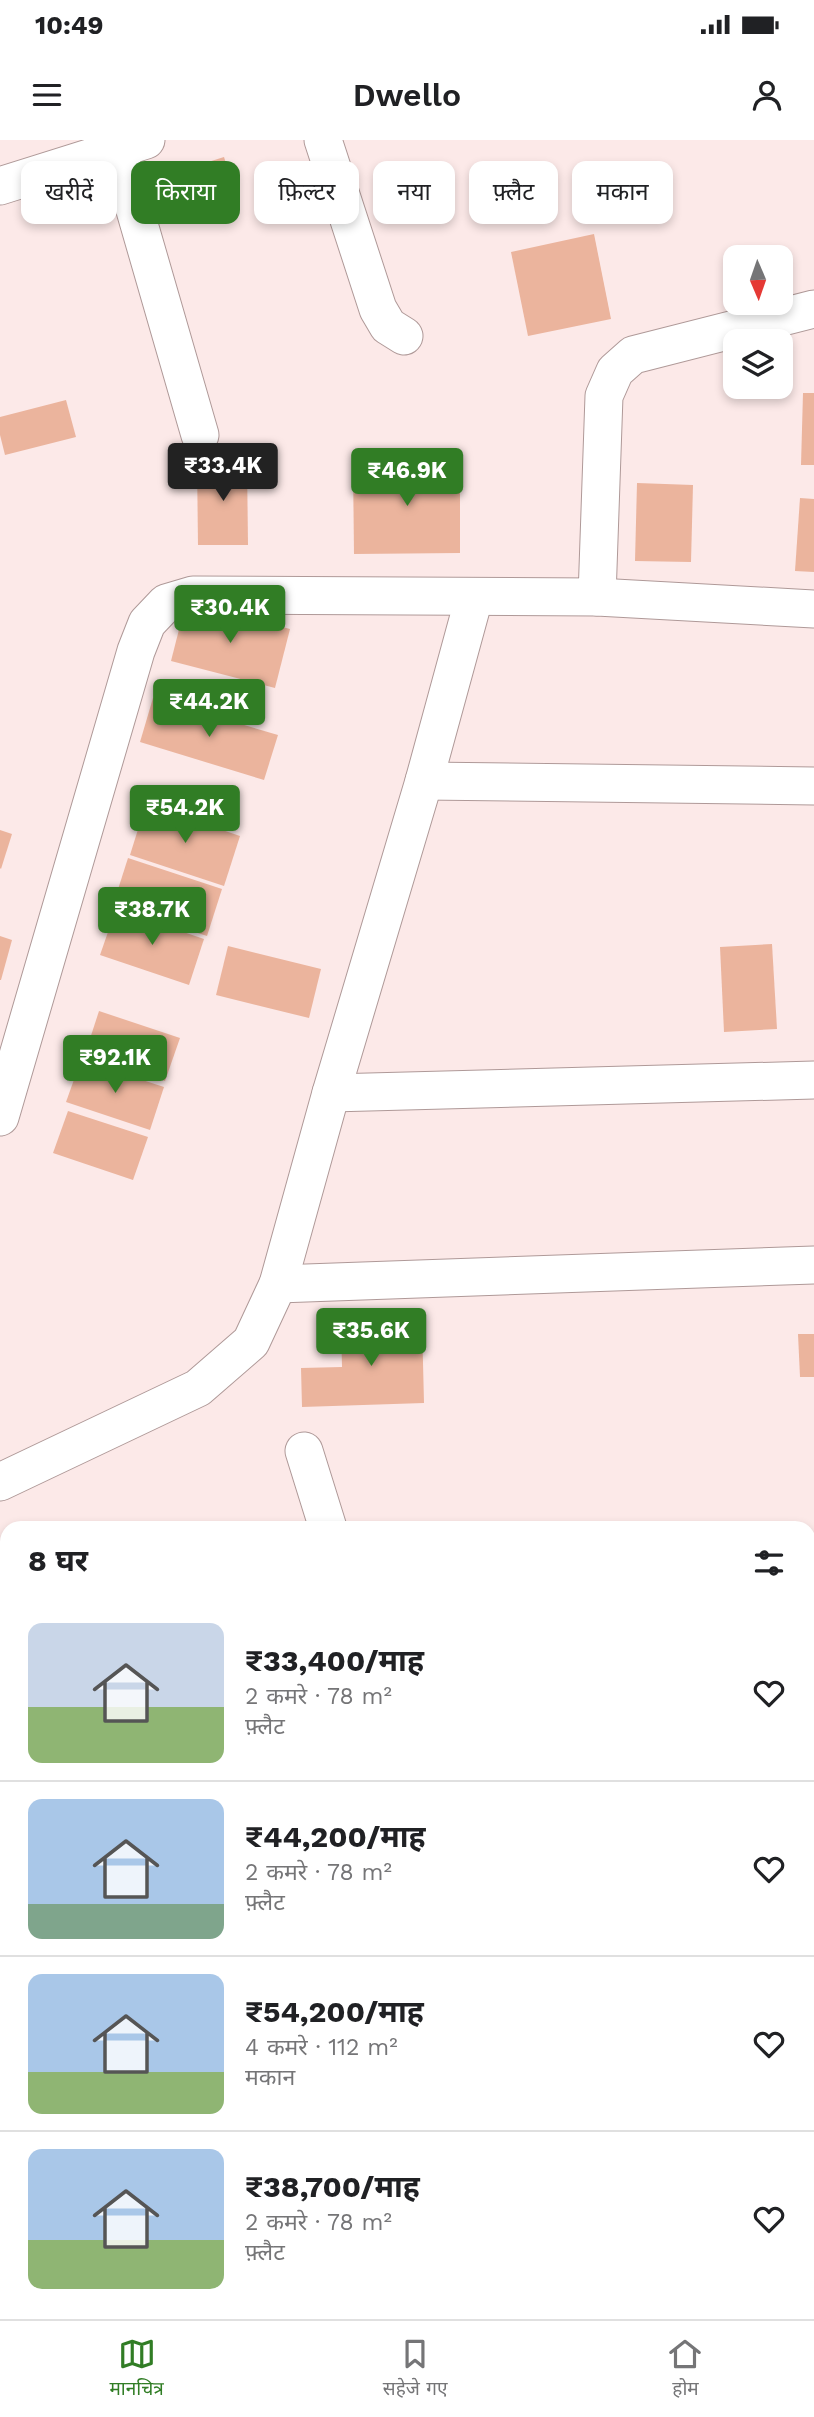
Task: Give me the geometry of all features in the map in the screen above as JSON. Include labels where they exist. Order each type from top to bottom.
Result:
[{"type":"street","points":[[323,140],[378,309],[388,326],[404,335]]},
{"type":"street","points":[[0,186],[132,144],[200,435]]},
{"type":"street","points":[[597,597],[604,396],[615,371],[633,355],[814,309]]},
{"type":"street","points":[[0,1117],[136,651],[147,623],[166,603],[193,595],[597,597],[814,609]]},
{"type":"street","points":[[0,1482],[198,1388],[251,1342],[278,1284],[331,1093],[424,781],[474,598]]},
{"type":"street","points":[[424,781],[814,786]]},
{"type":"street","points":[[331,1093],[814,1080]]},
{"type":"street","points":[[278,1284],[814,1265]]},
{"type":"street","points":[[304,1451],[326,1521]]},
{"type":"building","points":[[594,234],[611,319],[528,336],[511,252]]},
{"type":"building","points":[[803,393],[814,393],[814,465],[801,465]]},
{"type":"building","points":[[66,400],[76,437],[5,455],[0,435],[0,417]]},
{"type":"building","points":[[247,461],[248,545],[198,545],[197,462]]},
{"type":"building","points":[[460,463],[460,553],[354,554],[353,464]]},
{"type":"building","points":[[637,483],[693,485],[691,562],[635,561]]},
{"type":"building","points":[[800,498],[814,499],[814,572],[795,571]]},
{"type":"building","points":[[186,602],[290,629],[275,688],[171,661]]},
{"type":"building","points":[[153,698],[278,735],[264,780],[140,742]]},
{"type":"building","points":[[146,804],[240,836],[224,886],[130,855]]},
{"type":"building","points":[[0,830],[12,834],[1,869],[0,868]]},
{"type":"building","points":[[128,858],[222,889],[207,936],[113,905]]},
{"type":"building","points":[[116,909],[204,939],[189,985],[100,955]]},
{"type":"building","points":[[0,936],[12,940],[1,980],[0,980]]},
{"type":"building","points":[[772,944],[777,1029],[724,1032],[720,947]]},
{"type":"building","points":[[228,946],[321,969],[309,1018],[216,995]]},
{"type":"building","points":[[99,1011],[180,1038],[165,1081],[85,1054]]},
{"type":"building","points":[[81,1060],[164,1087],[150,1130],[66,1102]]},
{"type":"building","points":[[68,1111],[148,1137],[133,1180],[53,1153]]},
{"type":"building","points":[[422,1322],[424,1403],[302,1407],[301,1368],[342,1367],[341,1324]]},
{"type":"building","points":[[798,1334],[814,1334],[814,1377],[800,1377]]}]
